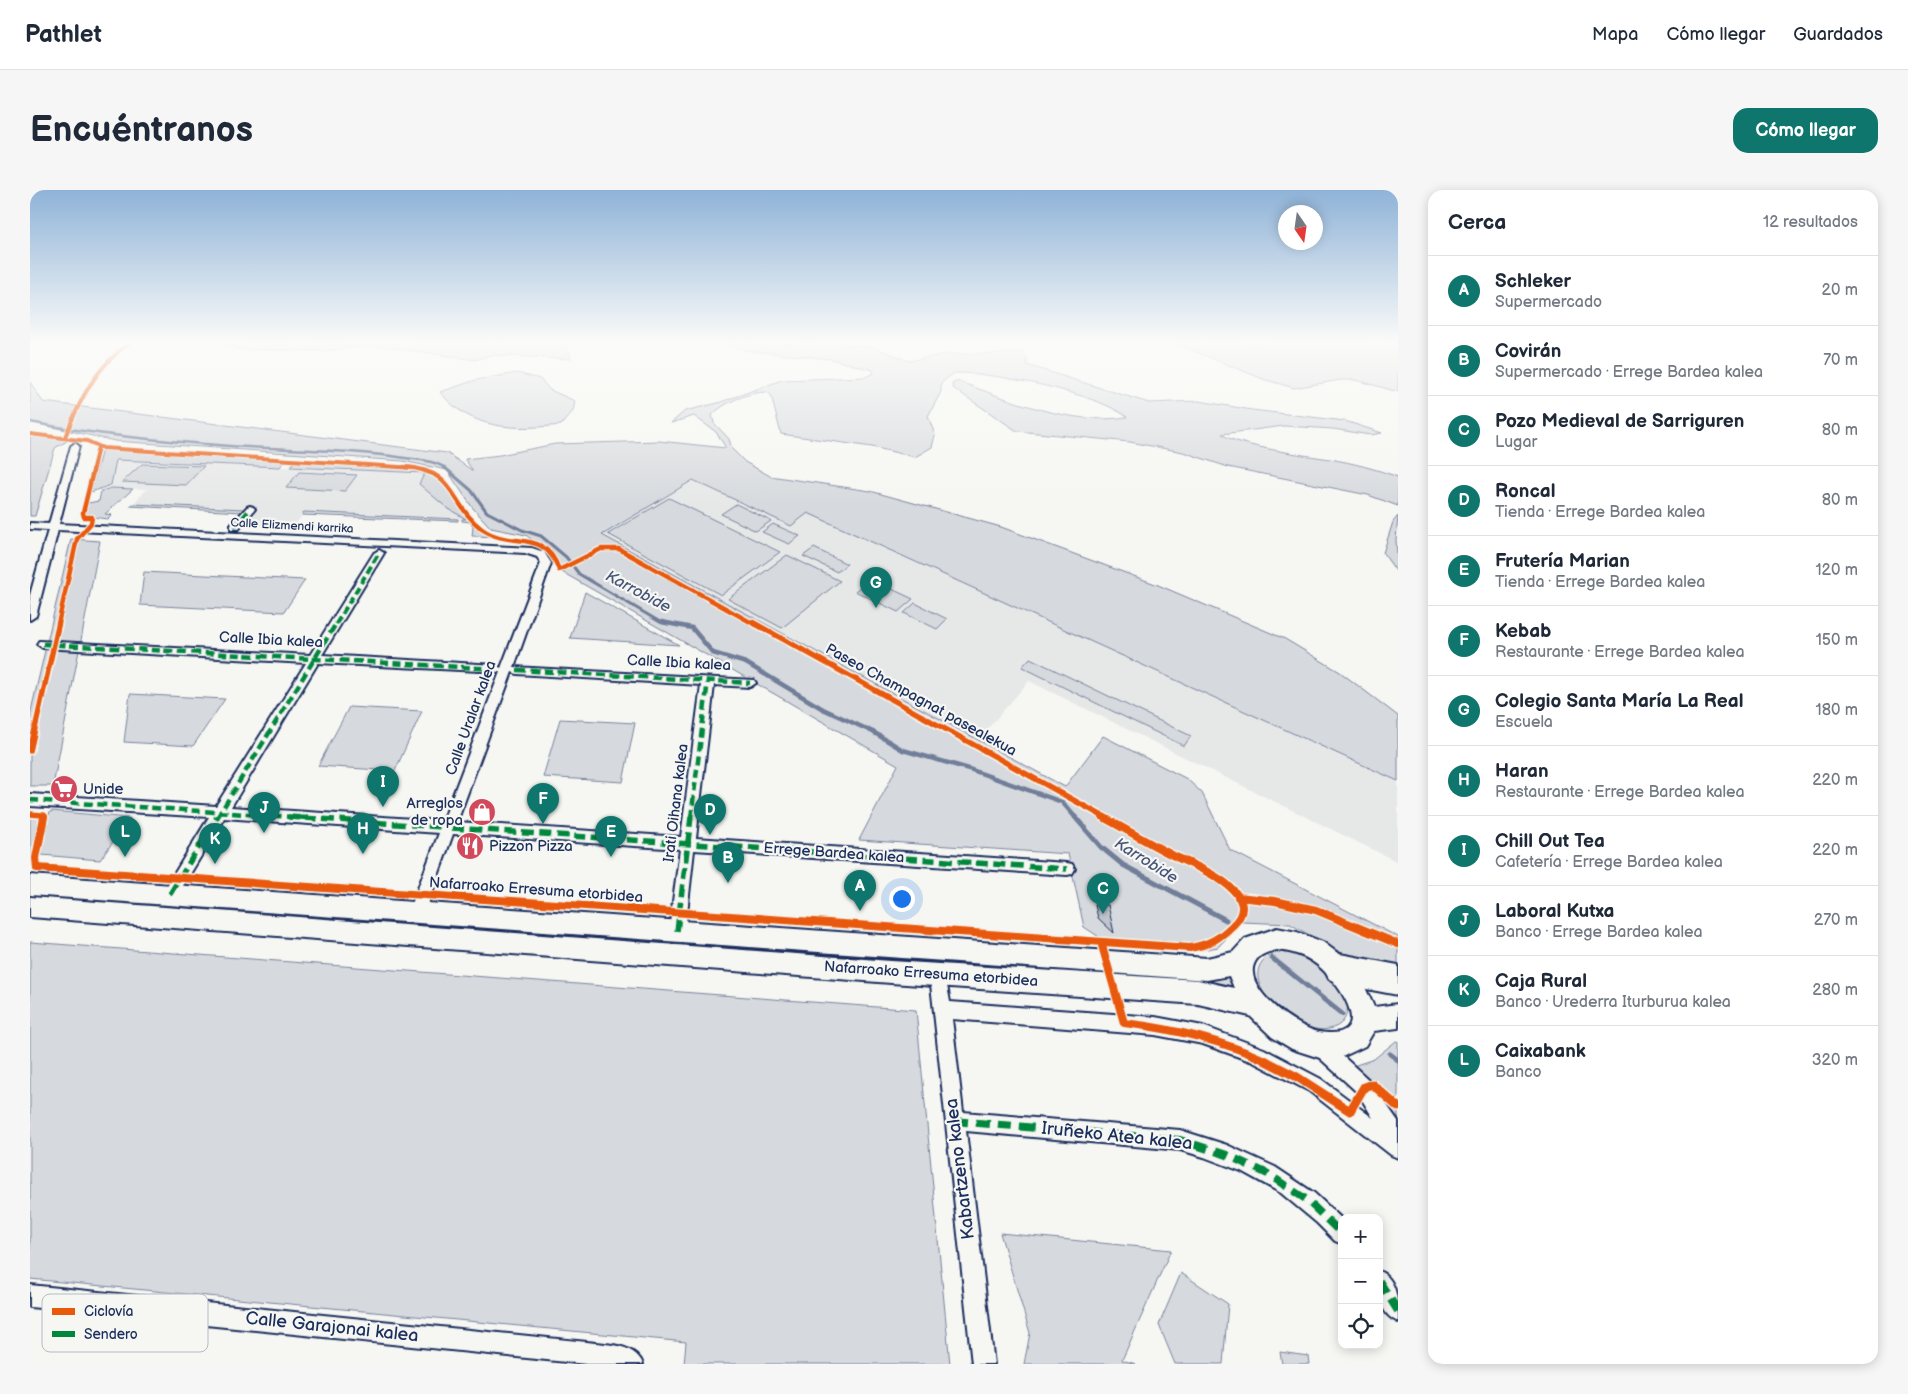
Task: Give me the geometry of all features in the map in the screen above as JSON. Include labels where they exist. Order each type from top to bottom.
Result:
[{"type":"highway","points":[[1346,975],[1398,980]]},
{"type":"street","points":[[30,616],[74,446]]},
{"type":"street","name":"Calle Elizmendi karrika","points":[[235,527],[250,509]]},
{"type":"street","name":"Calle Elizmendi karrika","points":[[30,526],[525,550],[538,552],[544,557],[546,563]]},
{"type":"street","points":[[170,894],[379,553]]},
{"type":"street","name":"Calle Uralar kalea","points":[[417,912],[546,563]]},
{"type":"street","name":"Calle Ibia kalea","points":[[44,644],[496,669]]},
{"type":"street","name":"Calle Ibia kalea","points":[[517,670],[750,683]]},
{"type":"street","name":"Irati Oihana kalea","points":[[677,931],[708,680]]},
{"type":"street","name":"Errege Bardea kalea","points":[[30,800],[1067,869]]},
{"type":"street","name":"Nafarroako Erresuma etorbidea","points":[[30,885],[1207,969],[1241,962]]},
{"type":"street","name":"Nafarroako Erresuma etorbidea","points":[[30,906],[938,975],[1198,992],[1255,1005]]},
{"type":"street","points":[[1318,1045],[1347,1042],[1359,1034],[1364,1020],[1364,1008],[1359,994],[1346,975],[1310,947],[1277,939],[1260,941],[1248,949],[1241,962],[1241,975],[1245,990],[1255,1005],[1270,1021],[1289,1034],[1318,1045],[1364,1087],[1398,1138]]},
{"type":"street","name":"Kabartzeno kalea","points":[[938,975],[983,1364]]},
{"type":"street","points":[[1346,975],[1398,990]]},
{"type":"street","points":[[942,1010],[1155,1026],[1203,1035],[1258,1055],[1315,1085],[1398,1148]]},
{"type":"street","points":[[1364,1020],[1398,1016]]},
{"type":"street","name":"Iruñeko Atea kalea","points":[[954,1121],[1180,1140],[1236,1157],[1268,1174],[1304,1196],[1338,1230]]},
{"type":"street","points":[[1383,1287],[1398,1311]]},
{"type":"street","name":"Calle Garajonai kalea","points":[[208,1314],[587,1353],[624,1358],[632,1364]]},
{"type":"shaded area","points":[[30,398],[40,398],[43,402],[447,453],[473,471],[465,459],[500,455],[555,444],[659,441],[726,448],[716,432],[694,416],[671,423],[685,411],[733,398],[741,398],[717,410],[712,415],[714,423],[729,439],[732,449],[745,462],[770,476],[870,491],[1001,527],[1158,585],[1285,639],[1340,672],[1398,716],[1398,781],[808,513],[791,526],[693,480],[602,535],[1065,787],[1103,736],[1187,779],[1202,793],[1230,850],[1398,937],[1398,972],[1376,968],[1342,953],[1290,924],[1242,922],[1218,947],[1197,951],[1113,946],[1084,927],[1068,854],[859,840],[898,765],[562,572],[556,559],[526,535],[491,528],[472,507],[447,470],[403,461],[115,441],[30,422]]},
{"type":"shaded area","points":[[445,398],[568,398],[575,401],[573,411],[561,425],[544,427],[495,425],[480,421],[452,405]]},
{"type":"shaded area","points":[[772,398],[938,398],[928,416],[935,435],[932,447],[915,457],[872,447],[781,434]]},
{"type":"shaded area","points":[[968,398],[1004,398],[1041,410],[1084,418],[1106,419],[1127,417],[1113,408],[1086,398],[1132,398],[1149,403],[1199,401],[1252,410],[1345,421],[1382,433],[1370,435],[1333,429],[1284,426],[1222,434],[1242,443],[1347,462],[1398,477],[1398,506],[1368,495],[1228,467],[1183,452],[1130,442],[1017,431]]},
{"type":"shaded area","points":[[30,435],[67,441],[55,448],[35,516],[30,516]]},
{"type":"shaded area","points":[[102,449],[286,460],[280,467],[116,460],[111,485],[91,492]]},
{"type":"shaded area","points":[[116,460],[425,473],[419,484],[447,508],[468,519],[305,512],[292,528],[241,525],[254,510],[133,504],[147,489],[111,488]]},
{"type":"shaded area","points":[[295,461],[372,464],[430,473],[440,479],[456,496],[479,527],[486,533],[501,537],[472,536],[473,527],[470,522],[462,521],[462,519],[466,519],[447,508],[419,484],[425,473],[290,467]]},
{"type":"shaded area","points":[[142,464],[204,466],[186,485],[122,482]]},
{"type":"shaded area","points":[[299,472],[357,475],[345,491],[286,488]]},
{"type":"shaded area","points":[[694,480],[791,526],[808,513],[1398,781],[1398,862],[1029,681],[978,740],[602,535]]},
{"type":"shaded area","points":[[111,488],[133,489],[105,514],[112,515],[108,519],[85,516],[88,503],[99,501],[101,491]]},
{"type":"shaded area","points":[[669,498],[780,552],[721,595],[608,534]]},
{"type":"shaded area","points":[[133,504],[244,509],[242,512],[130,506]]},
{"type":"shaded area","points":[[736,504],[771,521],[756,531],[721,514]]},
{"type":"shaded area","points":[[304,512],[458,519],[458,521],[302,515]]},
{"type":"shaded area","points":[[1398,516],[1396,540],[1398,570],[1396,571],[1383,553],[1393,522]]},
{"type":"shaded area","points":[[773,524],[800,536],[789,544],[762,532]]},
{"type":"shaded area","points":[[71,539],[100,541],[53,786],[30,786],[30,715]]},
{"type":"shaded area","points":[[814,548],[847,564],[837,572],[803,556]]},
{"type":"shaded area","points":[[787,555],[840,581],[782,628],[728,599]]},
{"type":"shaded area","points":[[144,572],[305,580],[284,612],[140,605]]},
{"type":"shaded area","points":[[871,579],[913,599],[898,612],[855,591]]},
{"type":"shaded area","points":[[585,592],[679,645],[570,638]]},
{"type":"shaded area","points":[[915,603],[947,619],[937,629],[904,613]]},
{"type":"shaded area","points":[[1030,658],[1191,736],[1184,746],[1022,667]]},
{"type":"shaded area","points":[[130,694],[225,699],[193,746],[124,742]]},
{"type":"shaded area","points":[[349,707],[422,711],[395,771],[318,766]]},
{"type":"shaded area","points":[[560,719],[635,723],[623,782],[543,777]]},
{"type":"shaded area","points":[[51,811],[130,818],[100,860],[30,854],[30,815],[48,816]]},
{"type":"shaded area","points":[[174,903],[1229,976],[1234,990],[169,910]]},
{"type":"shaded area","points":[[30,942],[916,1010],[950,1364],[684,1364],[686,1342],[208,1296],[208,1294],[186,1294],[30,1279]]},
{"type":"shaded area","points":[[1276,952],[1303,955],[1336,979],[1345,994],[1347,1002],[1347,1010],[1341,1024],[1333,1028],[1318,1029],[1301,1025],[1271,1003],[1261,989],[1258,975],[1262,962]]},
{"type":"shaded area","points":[[1398,1041],[1398,1127],[1353,1066],[1374,1059]]},
{"type":"shaded area","points":[[1000,1233],[1171,1250],[1122,1360],[1136,1364],[1024,1364],[1030,1333]]},
{"type":"shaded area","points":[[1181,1273],[1228,1304],[1223,1364],[1175,1364],[1159,1325]]},
{"type":"shaded area","points":[[1280,1352],[1308,1356],[1309,1364],[1282,1364]]},
{"type":"building","points":[[1095,905],[1108,905],[1114,933],[1098,918]]},
{"type":"waterway","name":"Karrobide","points":[[30,422],[80,431],[155,440],[383,455],[436,463],[445,468]]},
{"type":"waterway","name":"Karrobide","points":[[444,467],[471,490],[487,512],[522,530],[541,536],[566,557],[579,574],[660,622],[668,624]]},
{"type":"waterway","name":"Karrobide","points":[[662,622],[692,628],[713,653],[746,663],[823,709],[873,732],[903,750],[969,769],[1062,802],[1076,818]]},
{"type":"waterway","name":"Karrobide","points":[[1075,817],[1101,847],[1123,865],[1226,920]]},
{"type":"waterway","name":"Karrobide","points":[[1272,958],[1342,1014]]},
{"type":"waterway","points":[[1390,1054],[1398,1060]]},
{"type":"marked path","points":[[235,527],[250,509]]},
{"type":"marked path","points":[[170,894],[379,553]]},
{"type":"marked path","points":[[43,644],[496,669]]},
{"type":"marked path","points":[[517,670],[750,683]]},
{"type":"marked path","points":[[677,931],[708,680]]},
{"type":"marked path","points":[[30,800],[444,827]]},
{"type":"marked path","points":[[452,828],[1067,869]]},
{"type":"marked path","points":[[954,1121],[1180,1140],[1227,1155],[1268,1174],[1307,1200],[1338,1230]]},
{"type":"marked path","points":[[1383,1287],[1398,1311]]},
{"type":"cycle path","points":[[65,437],[82,398]]},
{"type":"cycle path","name":"Paseo Champagnat pasealekua","points":[[30,434],[87,441],[103,448],[410,467],[425,470],[437,475],[446,483],[473,520],[483,529],[503,537],[538,543],[554,557],[559,570],[601,549],[619,549],[1176,857],[1196,865],[1220,879],[1230,888],[1238,897],[1242,907],[1240,917],[1221,936],[1208,944],[1190,948],[37,868],[36,858],[44,815],[30,814]]},
{"type":"cycle path","points":[[30,751],[77,539],[91,523],[92,517],[84,517],[83,513],[98,447]]},
{"type":"cycle path","points":[[1238,897],[1275,901],[1316,910],[1398,944]]},
{"type":"cycle path","points":[[1101,942],[1124,1023],[1186,1033],[1215,1040],[1243,1050],[1297,1077],[1350,1111]]},
{"type":"cycle path","points":[[1350,1111],[1364,1087],[1372,1084],[1398,1107]]},
{"type":"place","name":"Colegio Santa María La Real","points":[[876,608]]},
{"type":"place","name":"Unide","points":[[64,789]]},
{"type":"place","name":"Chill Out Tea","points":[[383,807]]},
{"type":"place","name":"Arreglos de ropa","points":[[482,812]]},
{"type":"place","name":"Kebab","points":[[543,824]]},
{"type":"place","name":"Laboral Kutxa","points":[[264,833]]},
{"type":"place","name":"Roncal","points":[[710,835]]},
{"type":"place","name":"Pizzon Pizza","points":[[470,846]]},
{"type":"place","name":"Haran","points":[[363,854]]},
{"type":"place","name":"Caixabank","points":[[125,857]]},
{"type":"place","name":"Frutería Marian","points":[[611,857]]},
{"type":"place","name":"Caja Rural","points":[[215,864]]},
{"type":"place","name":"Covirán","points":[[728,883]]},
{"type":"place","name":"Schleker","points":[[860,911]]},
{"type":"place","name":"Pozo Medieval de Sarriguren","points":[[1103,914]]}]
